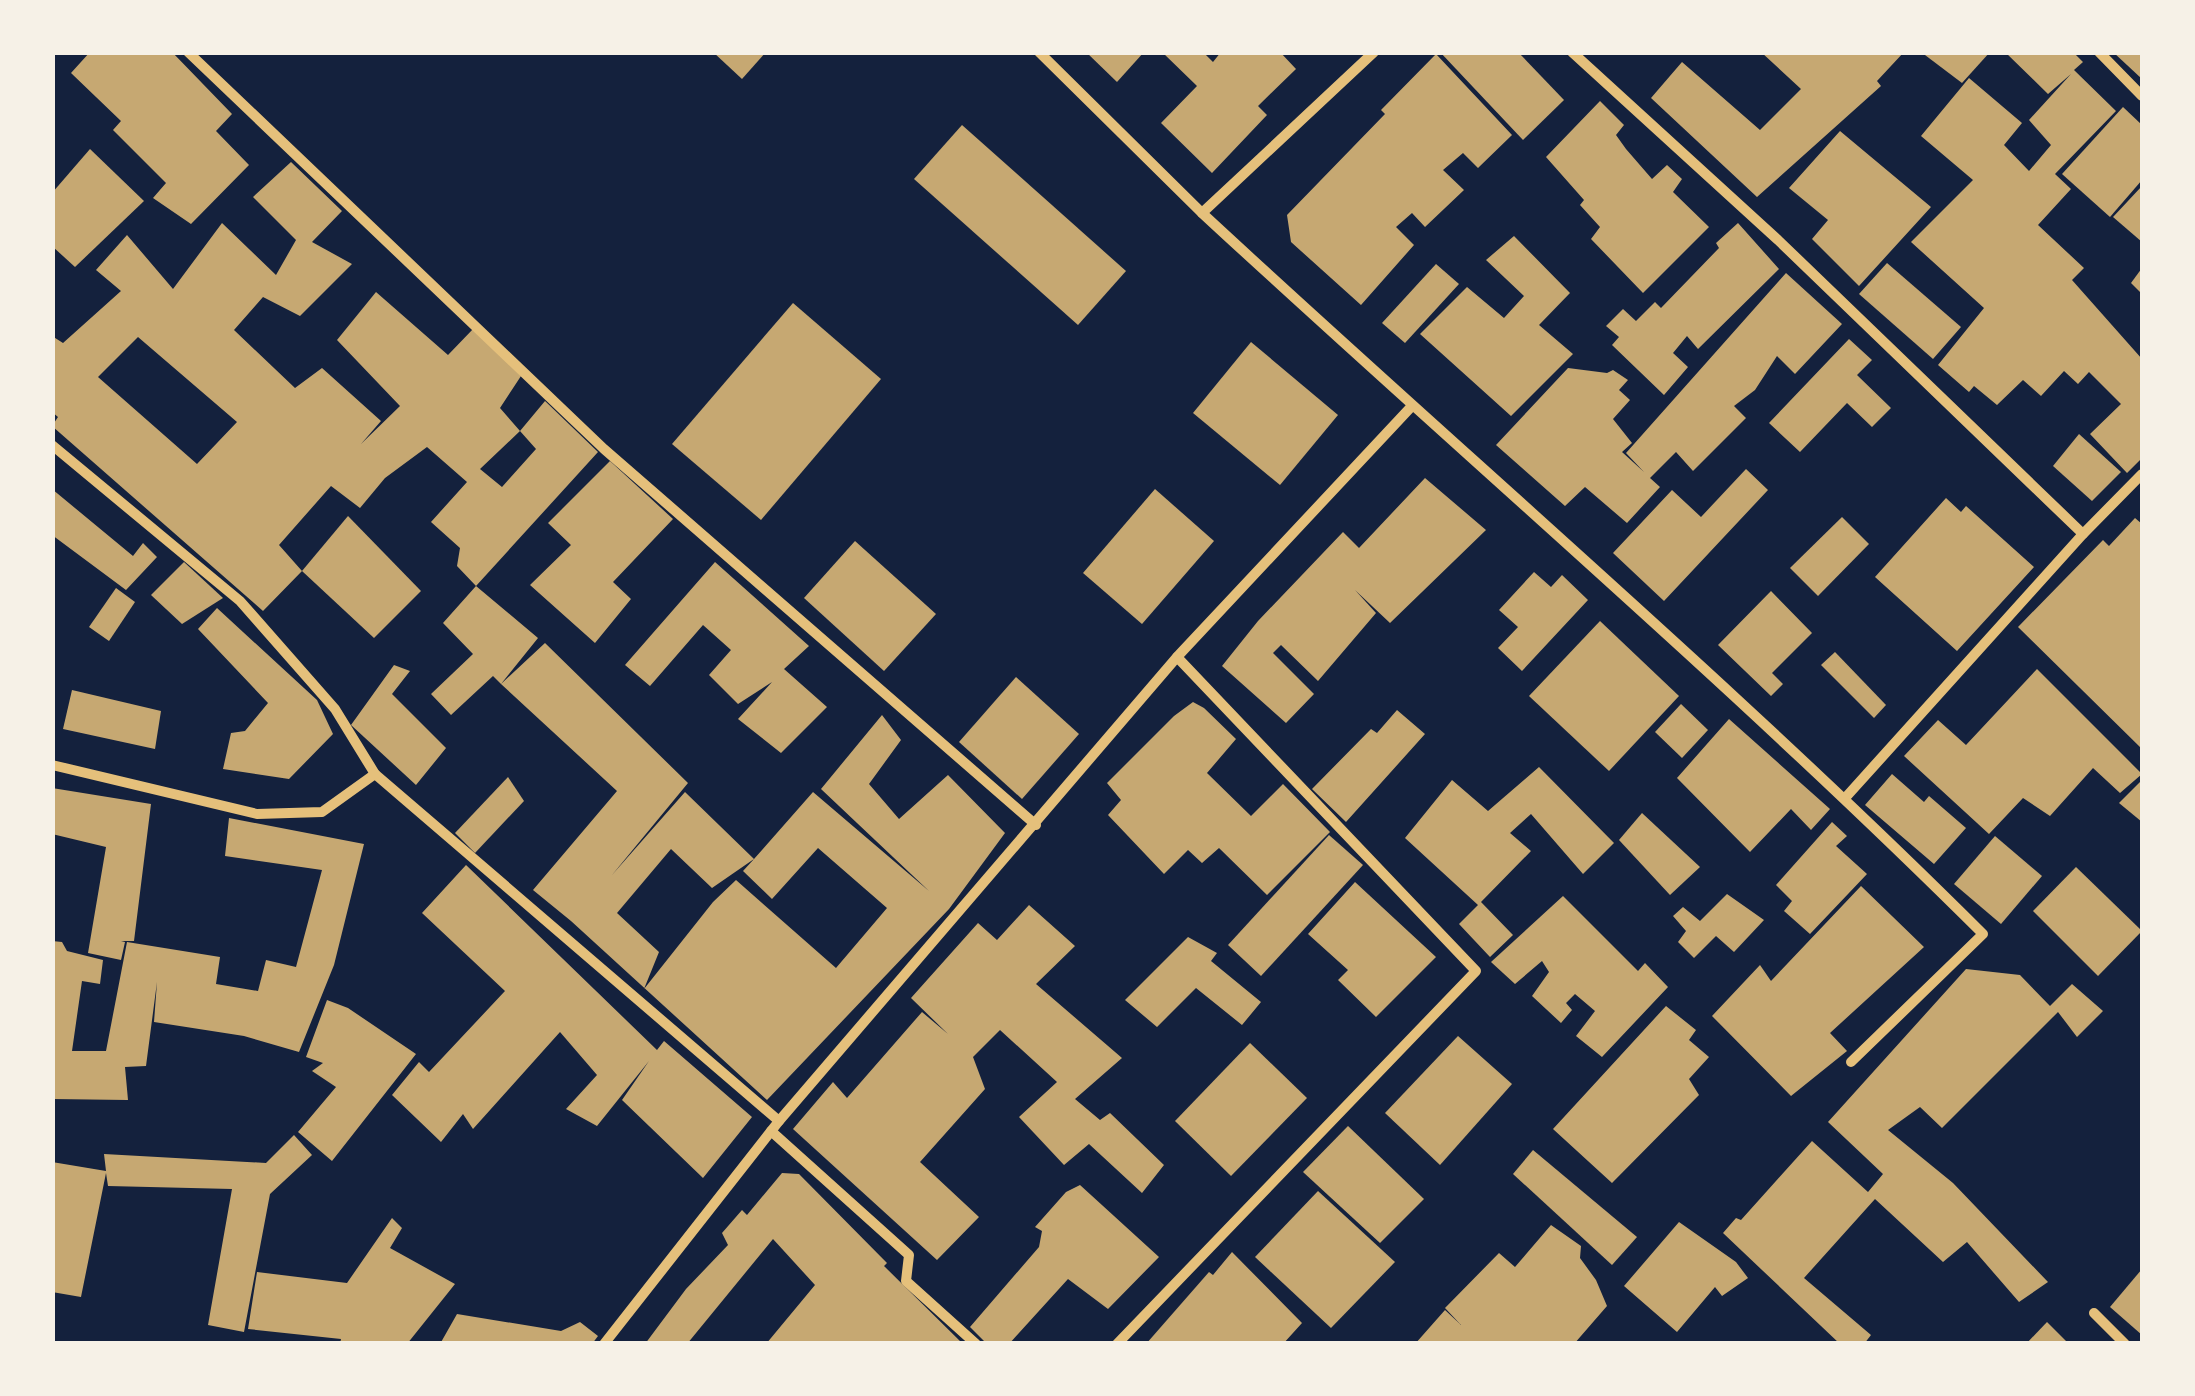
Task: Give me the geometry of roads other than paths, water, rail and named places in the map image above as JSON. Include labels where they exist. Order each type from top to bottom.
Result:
[{"type":"street","points":[[188,52],[604,449],[1036,824]]},
{"type":"street","points":[[1039,52],[1202,214],[1846,797],[1983,934],[1851,1062]]},
{"type":"street","points":[[1202,214],[1374,52]]},
{"type":"street","points":[[1572,52],[1778,240],[2083,534]]},
{"type":"street","points":[[2099,52],[2142,96]]},
{"type":"street","points":[[604,1344],[779,1120],[1178,657],[1411,407]]},
{"type":"street","points":[[52,444],[240,600],[334,709],[375,774],[779,1120]]},
{"type":"street","points":[[1846,797],[2142,474]]},
{"type":"street","points":[[1117,1344],[1476,970],[1178,657]]},
{"type":"street","points":[[52,765],[258,814],[322,812],[375,774]]},
{"type":"street","points":[[771,1131],[909,1255],[906,1281],[976,1344]]},
{"type":"street","points":[[2094,1313],[2125,1344]]}]
